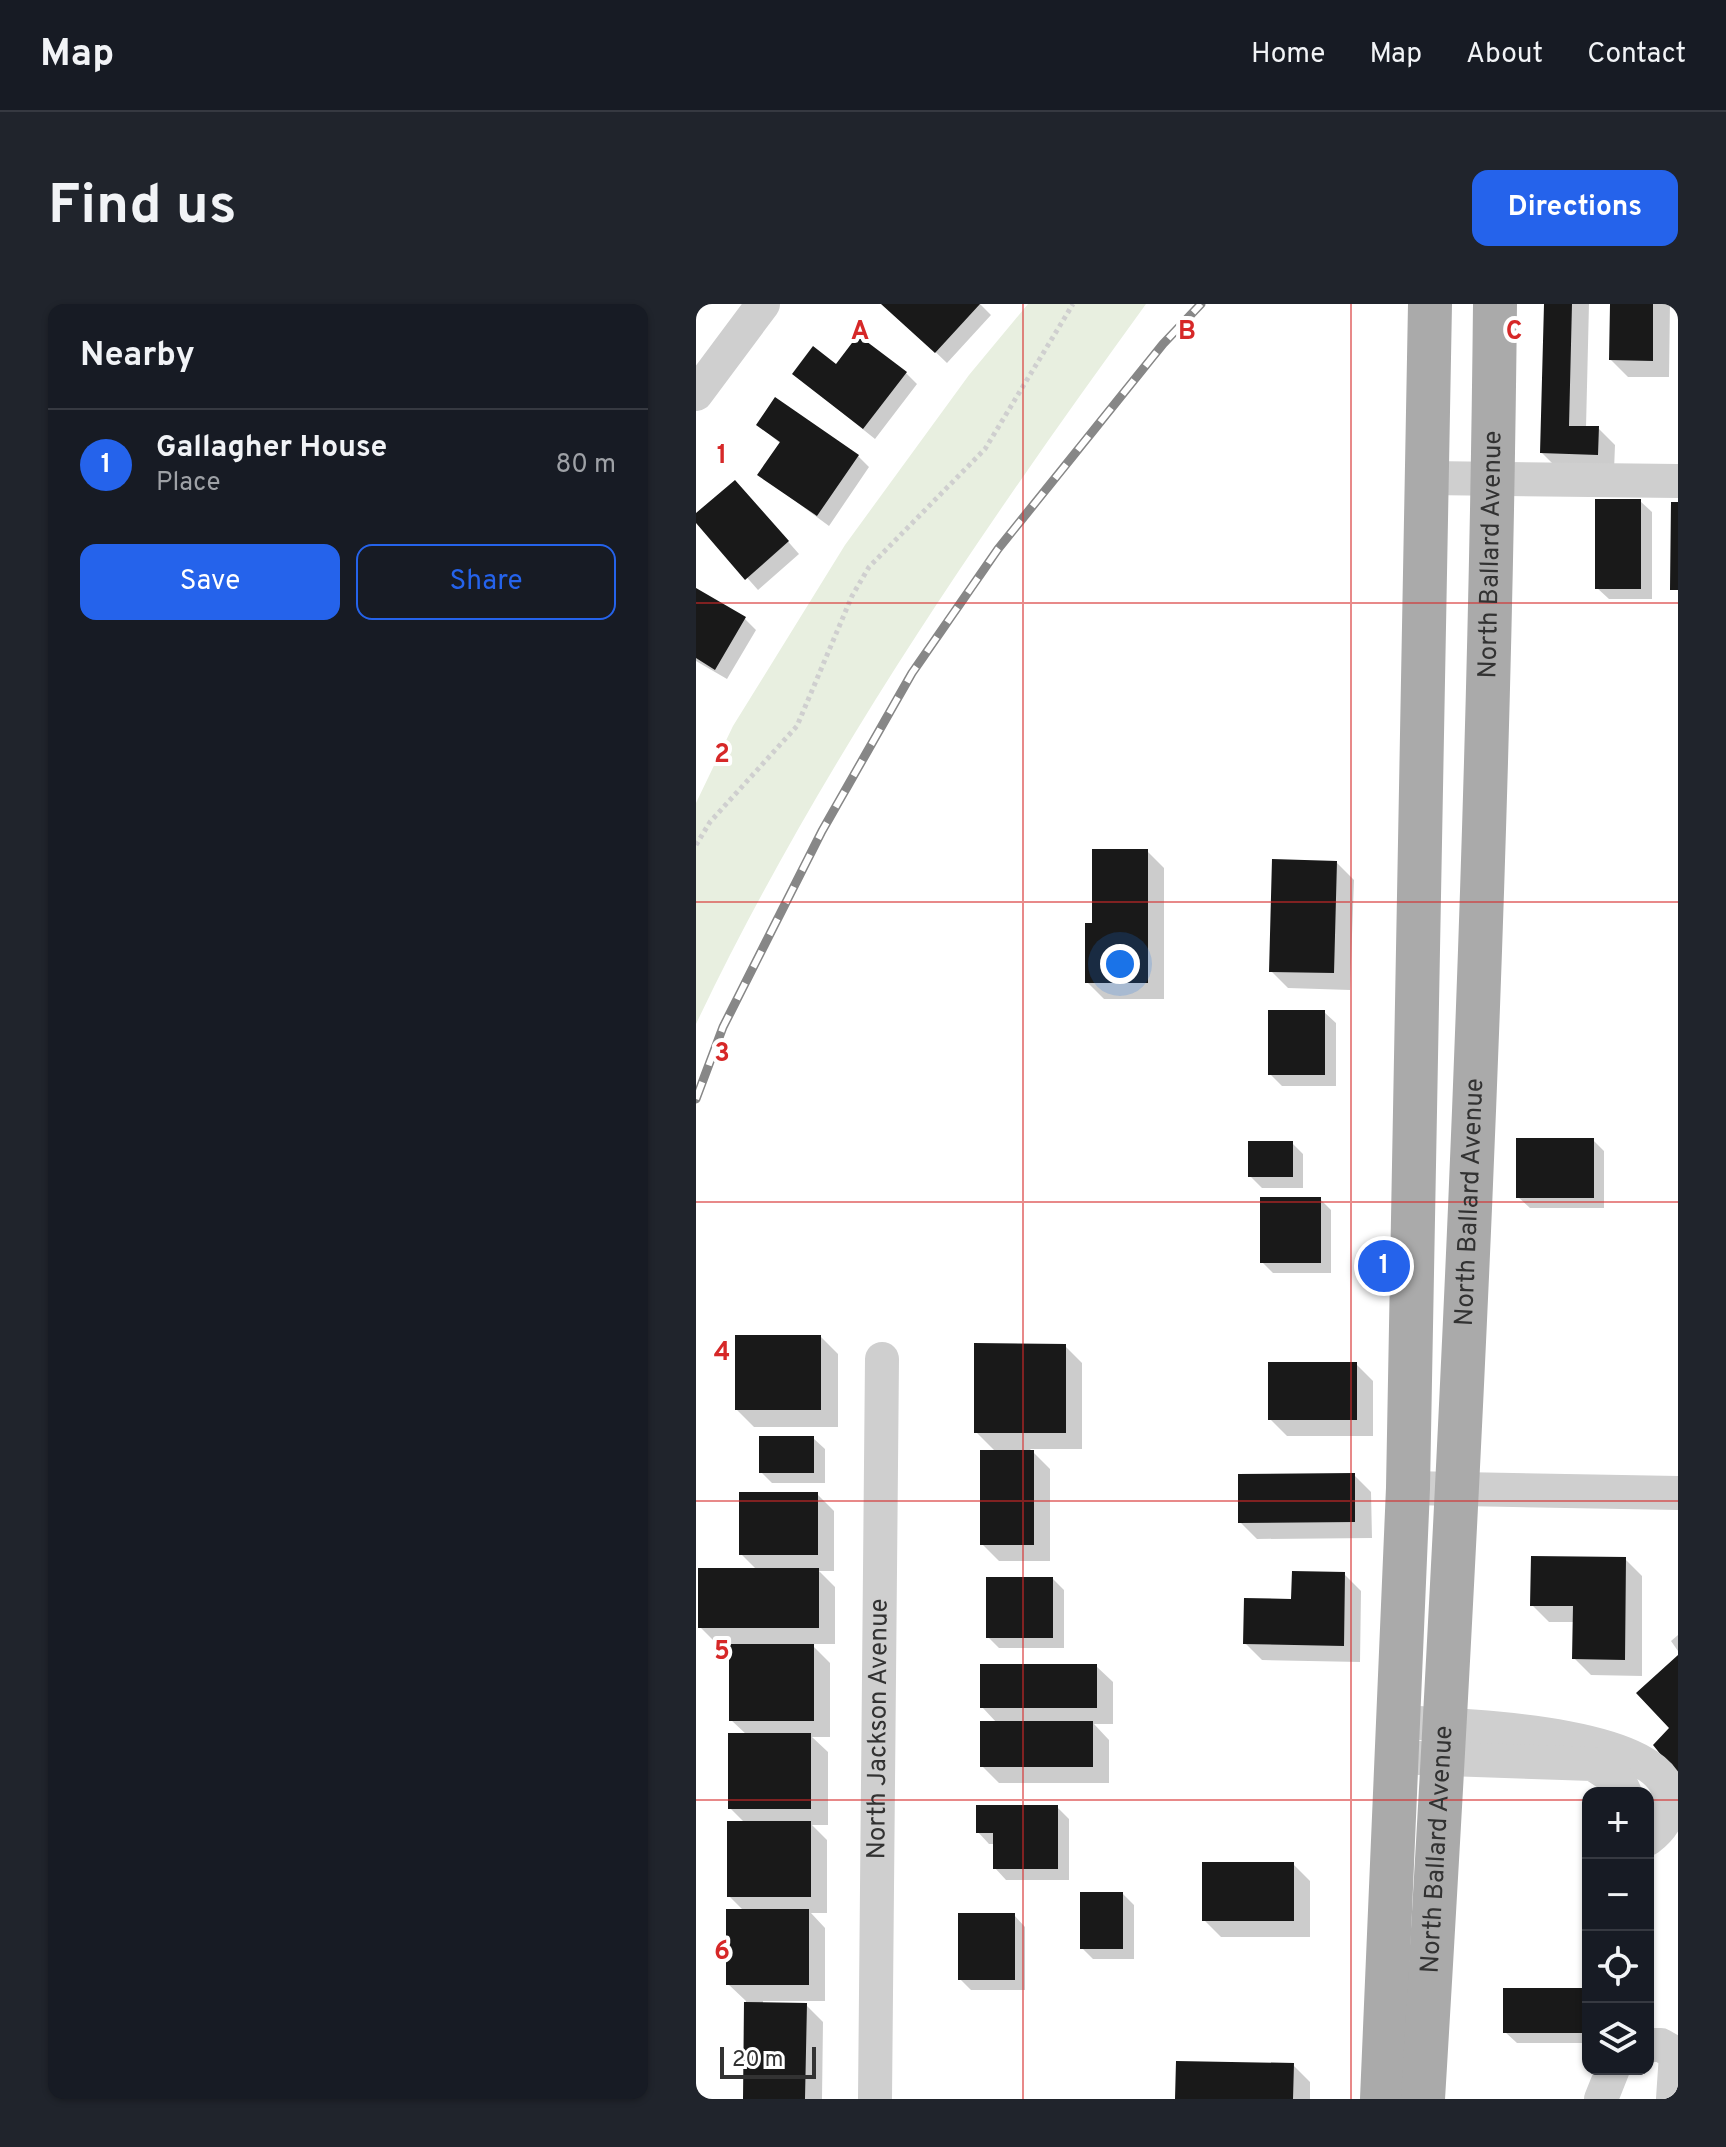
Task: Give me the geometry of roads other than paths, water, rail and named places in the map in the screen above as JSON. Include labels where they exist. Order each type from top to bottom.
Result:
[{"type":"main road","name":"North Ballard Avenue","points":[[1382,2099],[1408,1488],[1430,304]]},
{"type":"main road","name":"North Ballard Avenue","points":[[1423,2099],[1459,1489],[1493,479],[1495,304]]},
{"type":"street","points":[[696,394],[763,304]]},
{"type":"street","points":[[1428,478],[1678,481]]},
{"type":"street","name":"North Jackson Avenue","points":[[875,2099],[882,1359]]},
{"type":"street","points":[[1408,1488],[1678,1493]]},
{"type":"street","points":[[1395,1740],[1596,1756],[1623,1750],[1647,1762],[1662,1778],[1670,1794],[1669,1814],[1654,1834]]},
{"type":"street","points":[[1596,1756],[1622,1787]]},
{"type":"street","points":[[1654,2045],[1661,2045],[1676,2054],[1673,2099]]},
{"type":"street","points":[[1601,2099],[1611,2075]]},
{"type":"railway","points":[[696,1099],[723,1027],[822,831],[912,673],[998,549],[1163,344],[1201,304]]},
{"type":"place","name":"Gallagher House","points":[[1384,1266]]}]
